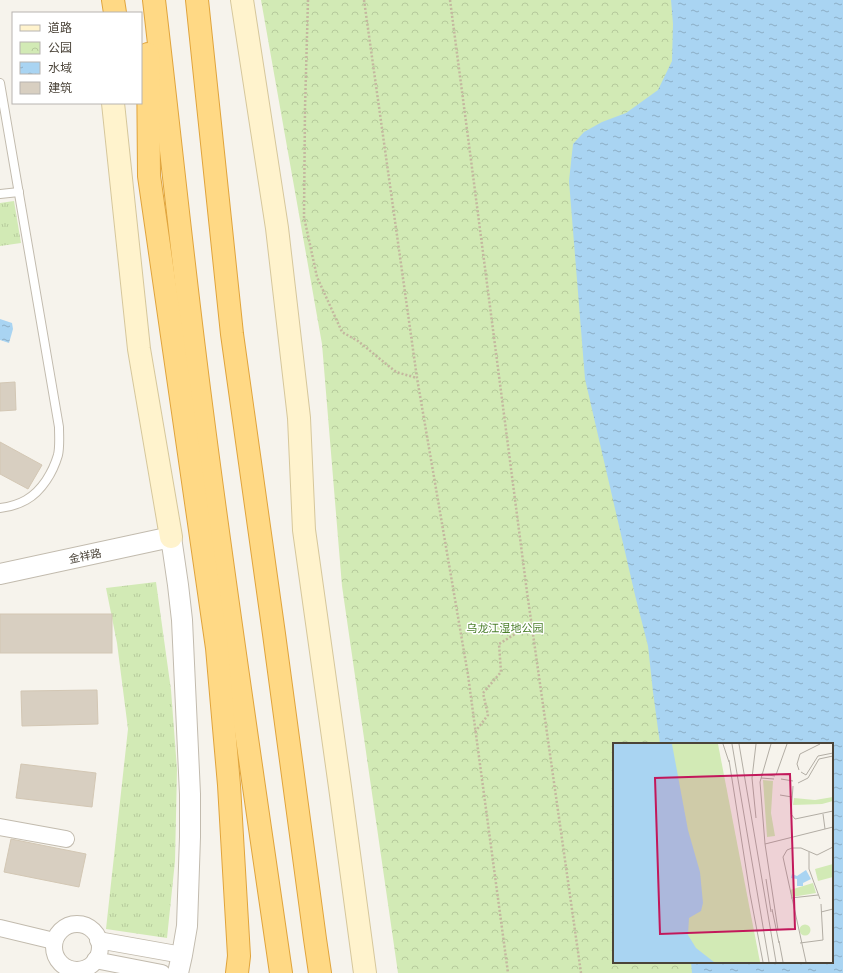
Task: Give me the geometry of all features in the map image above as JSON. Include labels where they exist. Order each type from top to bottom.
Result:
[{"type":"highway","points":[[112,0],[115,12]]},
{"type":"highway","points":[[148,0],[149,176]]},
{"type":"highway","points":[[154,0],[202,416],[225,592],[282,973]]},
{"type":"highway","points":[[197,0],[232,334],[320,973]]},
{"type":"highway","points":[[134,104],[149,176],[217,648],[230,800],[239,956],[237,973]]},
{"type":"main road","points":[[104,0],[105,12]]},
{"type":"main road","points":[[242,0],[277,228],[299,418],[304,530],[365,973]]},
{"type":"main road","points":[[114,104],[139,350],[170,537]]},
{"type":"street","name":"金祥路","points":[[0,574],[170,537]]},
{"type":"street","points":[[98,940],[180,964],[187,926],[190,794],[182,620],[170,537]]},
{"type":"street","points":[[0,827],[66,839]]},
{"type":"street","points":[[88,967],[99,951],[97,936],[85,925],[77,924],[62,928],[54,941],[54,948],[59,961],[64,966],[71,969],[88,967],[162,973]]},
{"type":"street","points":[[0,928],[54,941]]},
{"type":"lane","points":[[0,83],[59,427],[58,454],[53,468],[35,494],[16,505],[0,508]]},
{"type":"lane","points":[[0,194],[19,192]]},
{"type":"path","points":[[308,0],[304,217],[317,277],[342,332],[358,341],[396,372],[417,378]]},
{"type":"path","points":[[364,0],[417,378],[468,674],[508,973]]},
{"type":"path","points":[[450,0],[531,624],[581,973]]},
{"type":"path","points":[[475,732],[488,715],[483,693],[501,672],[499,644],[531,624]]},
{"type":"green space","name":"乌龙江湿地公园","points":[[261,0],[681,0],[684,743],[613,743],[613,963],[718,963],[720,973],[398,973],[342,586],[322,344]]},
{"type":"green space","points":[[14,201],[21,243],[0,246],[0,203]]},
{"type":"green space","points":[[156,582],[171,690],[177,769],[175,861],[167,938],[106,929],[128,729],[117,643],[106,588]]},
{"type":"water","points":[[671,0],[843,0],[843,973],[692,973],[691,963],[833,963],[833,743],[660,743],[648,646],[585,379],[569,181],[573,144],[584,132],[602,122],[626,113],[658,90],[672,61],[673,24]]},
{"type":"water","points":[[0,319],[12,323],[13,329],[9,343],[0,340]]},
{"type":"building","points":[[15,382],[16,410],[0,411],[0,383]]},
{"type":"building","points":[[0,442],[42,465],[28,489],[0,474]]},
{"type":"building","points":[[0,614],[112,614],[112,653],[0,653]]},
{"type":"building","points":[[97,690],[98,724],[22,726],[21,691]]},
{"type":"building","points":[[21,764],[96,773],[92,807],[16,798]]},
{"type":"building","points":[[11,839],[86,854],[79,887],[4,872]]}]
